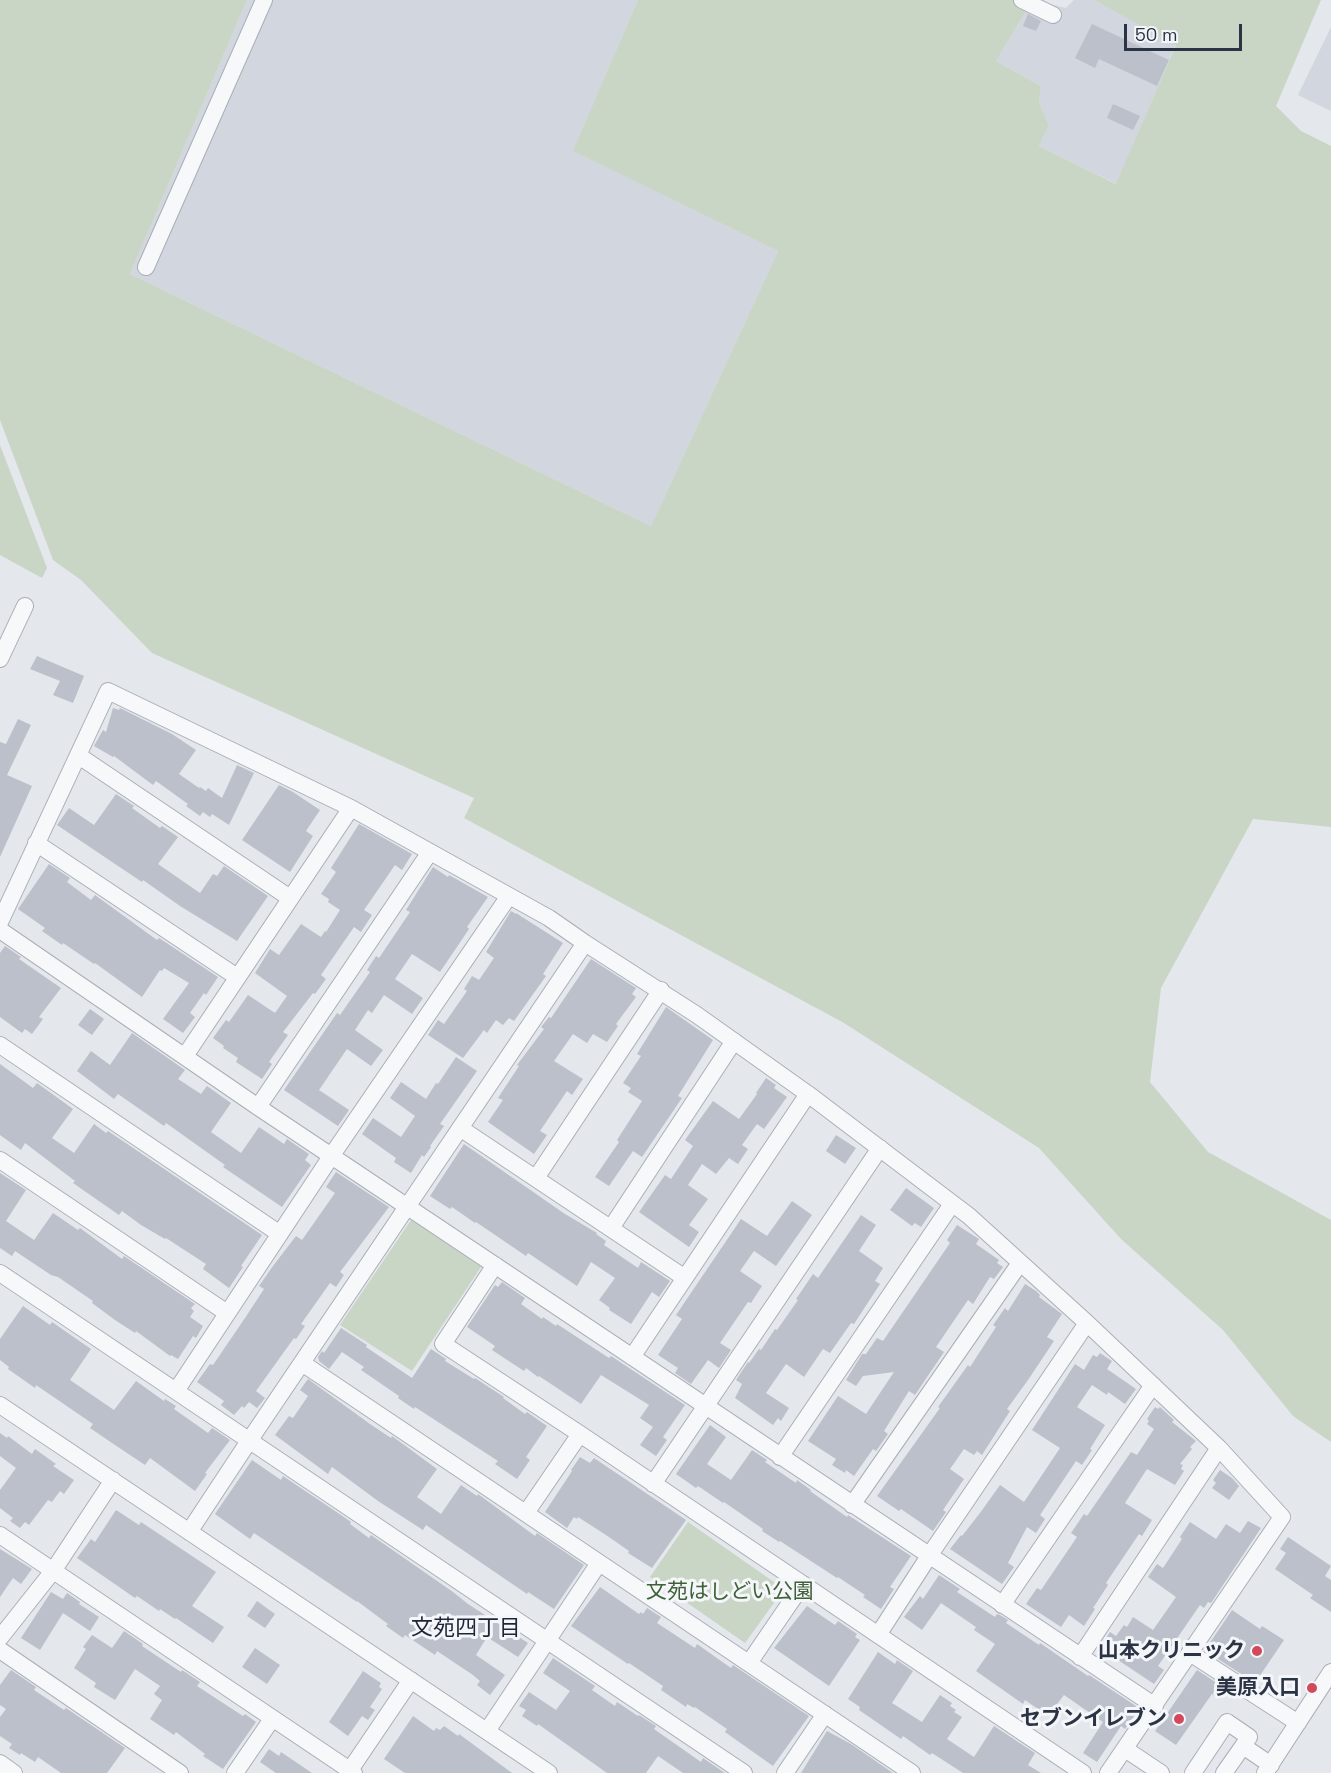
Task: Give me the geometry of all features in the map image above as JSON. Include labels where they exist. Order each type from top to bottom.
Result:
[{"type":"street","points":[[146,267],[264,0]]},
{"type":"street","points":[[1022,0],[1053,15]]},
{"type":"street","points":[[0,658],[25,606]]},
{"type":"street","points":[[0,922],[108,691],[351,808],[549,918],[585,944],[661,990],[734,1041],[969,1216],[1087,1323],[1219,1448],[1282,1517],[1108,1773]]},
{"type":"street","points":[[79,756],[290,898]]},
{"type":"street","points":[[185,1056],[351,808]]},
{"type":"street","points":[[36,843],[237,977]]},
{"type":"street","points":[[258,1107],[430,852]]},
{"type":"street","points":[[176,1391],[332,1155],[509,896]]},
{"type":"street","points":[[0,930],[258,1107],[1155,1706]]},
{"type":"street","points":[[189,1532],[585,944]]},
{"type":"street","points":[[536,1178],[661,990]]},
{"type":"street","points":[[611,1228],[734,1041]]},
{"type":"street","points":[[0,1045],[280,1234]]},
{"type":"street","points":[[632,1357],[808,1094]]},
{"type":"street","points":[[460,1128],[685,1278]]},
{"type":"street","points":[[654,1484],[880,1148]]},
{"type":"street","points":[[0,1160],[227,1313]]},
{"type":"street","points":[[780,1456],[952,1204]]},
{"type":"street","points":[[852,1505],[1020,1263]]},
{"type":"street","points":[[495,1265],[442,1344],[580,1434],[1083,1773]]},
{"type":"street","points":[[0,1273],[744,1773]]},
{"type":"street","points":[[878,1635],[1087,1323]]},
{"type":"street","points":[[302,1363],[912,1773]]},
{"type":"street","points":[[1002,1605],[1153,1385]]},
{"type":"street","points":[[0,1405],[549,1773]]},
{"type":"street","points":[[526,1513],[580,1434]]},
{"type":"street","points":[[1080,1657],[1219,1448]]},
{"type":"street","points":[[0,1638],[53,1571],[113,1480]]},
{"type":"street","points":[[0,1535],[351,1772],[411,1680]]},
{"type":"street","points":[[487,1731],[599,1563]]},
{"type":"street","points":[[749,1663],[803,1584]]},
{"type":"street","points":[[0,1650],[180,1773]]},
{"type":"street","points":[[1190,1653],[1298,1723]]},
{"type":"street","points":[[1243,1746],[1268,1769],[1331,1672]]},
{"type":"street","points":[[785,1773],[825,1714]]},
{"type":"street","points":[[235,1773],[272,1719]]},
{"type":"street","points":[[1193,1773],[1227,1722],[1249,1737],[1224,1773]]},
{"type":"street","points":[[1125,1749],[1161,1773]]},
{"type":"street","points":[[0,1763],[14,1773]]},
{"type":"shaded area","points":[[247,0],[638,0],[574,151],[778,251],[651,526],[130,274]]},
{"type":"shaded area","points":[[1033,0],[1066,8],[1074,0],[1094,0],[1176,44],[1117,184],[1039,146],[1049,125],[1039,103],[1041,86],[996,61]]},
{"type":"shaded area","points":[[1331,27],[1331,111],[1298,95]]},
{"type":"green space","points":[[0,0],[247,0],[130,274],[651,526],[778,251],[573,151],[638,0],[1033,0],[996,61],[1041,86],[1039,103],[1049,125],[1039,146],[1116,184],[1176,45],[1094,0],[1321,0],[1276,106],[1301,131],[1331,146],[1331,827],[1253,819],[1161,988],[1150,1082],[1208,1152],[1331,1220],[1331,1442],[1293,1416],[1223,1330],[1121,1239],[1039,1148],[844,1023],[464,818],[474,798],[152,653],[81,580],[53,560],[0,420]]},
{"type":"green space","points":[[0,445],[47,568],[42,578],[0,555]]},
{"type":"green space","points":[[411,1220],[481,1267],[412,1371],[340,1325]]},
{"type":"green space","name":"文苑はしどい公園","points":[[688,1522],[784,1589],[745,1643],[650,1577]]},
{"type":"building","points":[[1028,14],[1041,21],[1036,31],[1023,26]]},
{"type":"building","points":[[1092,24],[1169,60],[1157,86],[1099,59],[1095,68],[1075,58]]},
{"type":"building","points":[[1113,104],[1140,116],[1133,130],[1107,118]]},
{"type":"building","points":[[37,656],[84,676],[73,703],[53,695],[60,681],[30,669]]},
{"type":"building","points":[[113,708],[119,710],[120,708],[172,734],[196,750],[179,774],[199,788],[206,791],[208,788],[222,798],[237,765],[254,773],[229,825],[212,814],[210,817],[203,812],[200,816],[186,806],[188,804],[156,781],[153,785],[114,756],[94,746],[103,730],[106,732]]},
{"type":"building","points":[[18,719],[31,725],[7,775],[32,786],[0,857],[0,742],[6,744]]},
{"type":"building","points":[[279,785],[320,810],[306,831],[313,836],[290,872],[242,840]]},
{"type":"building","points":[[116,794],[160,828],[162,826],[178,837],[158,864],[200,893],[213,874],[217,876],[224,866],[268,896],[237,941],[143,880],[142,882],[57,825],[69,808],[94,825]]},
{"type":"building","points":[[359,824],[412,854],[402,870],[395,865],[364,910],[372,915],[361,932],[354,927],[321,975],[326,979],[283,1032],[288,1035],[269,1062],[272,1064],[262,1079],[236,1062],[238,1058],[213,1038],[226,1020],[229,1022],[248,995],[275,1013],[287,996],[255,973],[270,949],[279,955],[301,924],[321,937],[326,932],[340,910],[321,894],[336,872],[331,868]]},
{"type":"building","points":[[49,864],[70,878],[67,882],[91,900],[95,895],[157,940],[159,938],[218,977],[190,1013],[195,1017],[183,1033],[163,1019],[189,983],[164,968],[160,970],[142,997],[95,963],[42,931],[45,928],[18,909]]},
{"type":"building","points":[[433,867],[488,897],[440,972],[412,954],[395,979],[423,998],[412,1014],[384,995],[372,1013],[368,1010],[355,1030],[383,1050],[371,1066],[347,1049],[319,1090],[349,1110],[338,1126],[284,1090],[337,1013],[340,1015],[370,972],[367,970],[376,956],[379,958],[410,912],[406,910]]},
{"type":"building","points":[[511,911],[563,943],[543,974],[546,976],[514,1021],[509,1018],[503,1025],[496,1020],[487,1033],[484,1030],[463,1058],[428,1035],[438,1020],[444,1024],[467,991],[464,989],[472,976],[479,980],[494,958],[486,952]]},
{"type":"building","points":[[5,946],[21,957],[19,959],[61,988],[39,1017],[43,1019],[32,1034],[25,1029],[22,1033],[0,1017],[0,953]]},
{"type":"building","points":[[591,959],[636,988],[632,994],[636,997],[616,1024],[618,1026],[607,1042],[593,1034],[587,1043],[573,1034],[554,1061],[583,1079],[572,1095],[567,1091],[540,1131],[547,1135],[534,1154],[488,1122],[503,1100],[498,1098],[519,1066],[517,1065],[544,1029],[541,1027],[549,1017],[551,1018]]},
{"type":"building","points":[[666,1007],[713,1040],[678,1096],[682,1098],[642,1157],[633,1151],[609,1186],[595,1177],[619,1142],[617,1140],[642,1101],[628,1092],[631,1088],[623,1083],[641,1056],[637,1054]]},
{"type":"building","points":[[90,1009],[104,1019],[92,1035],[78,1025]]},
{"type":"building","points":[[132,1033],[185,1070],[178,1079],[201,1094],[207,1086],[231,1103],[211,1132],[241,1153],[259,1127],[284,1144],[287,1139],[309,1154],[305,1160],[311,1165],[282,1207],[223,1167],[225,1165],[166,1123],[164,1126],[118,1094],[114,1099],[77,1071],[91,1051],[110,1065]]},
{"type":"building","points":[[456,1057],[477,1071],[440,1124],[444,1126],[431,1147],[424,1157],[422,1155],[411,1173],[394,1162],[396,1158],[362,1134],[373,1118],[401,1137],[415,1116],[390,1098],[401,1082],[426,1099]]},
{"type":"building","points":[[0,1064],[33,1088],[37,1083],[73,1109],[52,1138],[74,1153],[94,1124],[106,1133],[108,1131],[262,1235],[229,1288],[203,1269],[206,1264],[122,1211],[119,1215],[73,1183],[75,1181],[25,1143],[21,1150],[0,1135]]},
{"type":"building","points":[[766,1078],[776,1085],[774,1088],[787,1097],[764,1129],[757,1124],[742,1145],[748,1149],[738,1164],[729,1158],[716,1174],[702,1164],[688,1185],[708,1199],[689,1225],[699,1232],[689,1247],[639,1212],[665,1175],[671,1179],[693,1146],[685,1140],[713,1101],[739,1119]]},
{"type":"building","points":[[836,1135],[856,1148],[845,1164],[826,1151]]},
{"type":"building","points":[[464,1144],[565,1214],[597,1233],[606,1241],[604,1245],[638,1268],[641,1262],[670,1281],[659,1297],[652,1292],[631,1324],[609,1310],[610,1308],[599,1300],[615,1278],[591,1262],[577,1286],[528,1253],[526,1256],[452,1207],[450,1209],[430,1196]]},
{"type":"building","points":[[336,1172],[389,1207],[340,1272],[344,1275],[336,1287],[330,1283],[301,1324],[305,1326],[256,1391],[265,1398],[257,1408],[249,1402],[234,1415],[221,1405],[224,1401],[197,1382],[210,1364],[213,1365],[264,1289],[259,1286],[273,1266],[296,1236],[302,1240],[335,1193],[326,1187]]},
{"type":"building","points":[[0,1173],[26,1190],[6,1221],[34,1240],[53,1213],[78,1230],[80,1228],[122,1259],[124,1256],[195,1304],[191,1308],[194,1311],[190,1317],[203,1326],[196,1338],[193,1336],[178,1359],[115,1320],[92,1303],[93,1301],[58,1277],[51,1275],[15,1251],[12,1256],[0,1248]]},
{"type":"building","points":[[906,1188],[934,1208],[921,1227],[915,1223],[912,1226],[890,1210]]},
{"type":"building","points":[[792,1201],[812,1215],[776,1266],[754,1251],[740,1271],[762,1286],[720,1343],[731,1350],[719,1368],[708,1360],[691,1384],[675,1373],[678,1368],[658,1355],[682,1319],[676,1315],[741,1219],[767,1236]]},
{"type":"building","points":[[861,1215],[876,1225],[859,1251],[883,1268],[875,1281],[880,1284],[854,1324],[851,1323],[830,1353],[823,1349],[804,1377],[786,1364],[766,1393],[789,1408],[781,1421],[778,1418],[773,1425],[735,1398],[742,1384],[736,1380],[775,1329],[777,1330],[813,1274],[818,1278]]},
{"type":"building","points":[[957,1225],[979,1239],[976,1244],[999,1260],[997,1263],[1003,1267],[994,1279],[990,1277],[973,1304],[968,1300],[936,1347],[944,1352],[915,1395],[909,1391],[884,1431],[888,1434],[876,1451],[873,1449],[854,1476],[846,1470],[845,1473],[832,1465],[836,1459],[808,1441],[838,1396],[866,1414],[894,1372],[863,1376],[856,1386],[846,1380],[862,1354],[866,1354],[877,1338],[883,1341],[950,1243],[947,1240]]},
{"type":"building","points":[[502,1282],[525,1298],[521,1304],[542,1319],[543,1317],[556,1326],[557,1324],[609,1358],[611,1356],[685,1405],[663,1437],[667,1440],[656,1456],[640,1445],[653,1427],[640,1418],[649,1405],[601,1375],[581,1404],[526,1368],[524,1371],[492,1350],[495,1346],[467,1327],[495,1285],[498,1287]]},
{"type":"building","points":[[1025,1284],[1062,1314],[1047,1337],[1054,1341],[1007,1409],[1010,1411],[982,1455],[977,1451],[974,1455],[964,1449],[950,1469],[964,1479],[943,1510],[946,1512],[933,1531],[877,1496],[968,1365],[970,1367],[996,1327],[993,1325],[1005,1308],[1008,1311]]},
{"type":"building","points":[[23,1306],[50,1325],[52,1322],[91,1349],[70,1380],[114,1410],[136,1381],[164,1401],[165,1399],[176,1406],[174,1409],[208,1433],[212,1428],[230,1440],[205,1473],[207,1474],[195,1491],[150,1458],[145,1465],[90,1428],[93,1424],[8,1369],[9,1367],[0,1360],[0,1339]]},
{"type":"building","points":[[341,1328],[412,1378],[431,1349],[446,1359],[445,1361],[547,1426],[526,1457],[530,1460],[517,1479],[495,1464],[498,1461],[398,1398],[399,1396],[361,1370],[364,1367],[342,1352],[329,1369],[319,1361],[318,1357],[322,1351],[324,1353]]},
{"type":"building","points":[[1100,1353],[1112,1361],[1107,1369],[1136,1389],[1125,1404],[1108,1392],[1107,1395],[1092,1385],[1077,1407],[1105,1425],[1082,1465],[1076,1461],[1040,1515],[1045,1519],[1036,1533],[1027,1527],[1008,1563],[1014,1567],[1002,1584],[950,1549],[1000,1485],[1024,1502],[1060,1448],[1032,1430],[1075,1364],[1084,1370],[1093,1355],[1097,1357]]},
{"type":"building","points":[[308,1379],[437,1469],[417,1497],[441,1514],[461,1485],[477,1496],[478,1494],[535,1536],[537,1533],[584,1565],[554,1609],[528,1592],[527,1594],[426,1525],[423,1530],[332,1467],[328,1474],[275,1435],[289,1416],[293,1418],[308,1396],[300,1390]]},
{"type":"building","points":[[1155,1407],[1158,1409],[1160,1407],[1174,1420],[1172,1422],[1196,1441],[1180,1464],[1183,1465],[1181,1469],[1184,1471],[1175,1485],[1147,1469],[1125,1503],[1152,1520],[1142,1536],[1139,1534],[1106,1583],[1108,1585],[1084,1626],[1069,1615],[1061,1627],[1026,1604],[1037,1588],[1041,1590],[1077,1537],[1071,1533],[1084,1514],[1087,1516],[1131,1452],[1137,1455],[1154,1429],[1147,1424],[1149,1421],[1147,1419]]},
{"type":"building","points":[[710,1425],[726,1437],[707,1464],[731,1480],[752,1450],[767,1460],[765,1462],[796,1483],[797,1480],[847,1517],[848,1515],[911,1556],[890,1587],[894,1589],[881,1609],[838,1577],[762,1531],[763,1529],[724,1502],[698,1486],[696,1488],[676,1474]]},
{"type":"building","points":[[0,1433],[7,1438],[8,1436],[32,1454],[35,1449],[56,1464],[53,1466],[74,1480],[64,1494],[60,1491],[52,1502],[48,1500],[29,1525],[25,1522],[20,1528],[10,1521],[13,1518],[0,1508],[0,1490],[16,1468],[0,1456]]},
{"type":"building","points":[[580,1457],[590,1463],[594,1458],[686,1520],[652,1568],[578,1517],[577,1519],[574,1517],[567,1528],[545,1512]]},
{"type":"building","points":[[252,1460],[281,1480],[283,1476],[351,1522],[350,1524],[369,1538],[371,1535],[468,1604],[528,1643],[518,1657],[487,1637],[476,1655],[505,1675],[490,1695],[477,1685],[480,1681],[473,1675],[437,1651],[435,1655],[405,1635],[403,1638],[357,1601],[254,1533],[250,1539],[215,1514]]},
{"type":"building","points":[[1220,1470],[1239,1486],[1229,1500],[1212,1488],[1216,1483],[1213,1480]]},
{"type":"building","points":[[116,1510],[139,1525],[141,1522],[216,1572],[192,1606],[224,1627],[213,1643],[176,1618],[160,1609],[159,1611],[137,1596],[135,1598],[77,1558],[91,1539],[95,1542]]},
{"type":"building","points":[[1248,1521],[1261,1528],[1211,1603],[1208,1602],[1204,1608],[1200,1605],[1158,1666],[1164,1670],[1154,1684],[1100,1648],[1110,1632],[1116,1636],[1124,1625],[1127,1627],[1133,1617],[1153,1630],[1176,1597],[1148,1577],[1157,1564],[1163,1568],[1190,1522],[1216,1539],[1226,1524],[1240,1533]]},
{"type":"building","points":[[1288,1537],[1331,1566],[1325,1576],[1331,1580],[1331,1612],[1310,1598],[1313,1595],[1275,1569],[1286,1553],[1280,1549]]},
{"type":"building","points":[[0,1549],[32,1569],[21,1584],[13,1578],[0,1597]]},
{"type":"building","points":[[939,1575],[960,1589],[957,1592],[995,1617],[997,1614],[1008,1620],[1006,1623],[1136,1706],[1131,1713],[1135,1715],[1125,1729],[1121,1726],[1097,1762],[1083,1753],[1103,1722],[1064,1695],[1048,1716],[1025,1700],[1023,1704],[976,1671],[995,1644],[974,1630],[976,1627],[941,1603],[922,1630],[904,1617],[920,1596],[923,1599]]},
{"type":"building","points":[[600,1587],[639,1614],[641,1612],[643,1614],[647,1608],[661,1617],[657,1623],[695,1648],[697,1644],[731,1668],[733,1665],[809,1716],[773,1766],[725,1732],[727,1729],[695,1707],[687,1704],[686,1707],[661,1690],[663,1686],[571,1626]]},
{"type":"building","points":[[51,1592],[63,1599],[67,1593],[99,1617],[90,1631],[63,1613],[40,1650],[21,1638]]},
{"type":"building","points":[[257,1601],[275,1614],[265,1628],[247,1616]]},
{"type":"building","points":[[807,1606],[835,1625],[838,1621],[857,1634],[855,1637],[860,1640],[829,1686],[774,1648]]},
{"type":"building","name":"山本クリニック","points":[[1232,1610],[1260,1629],[1262,1626],[1284,1640],[1255,1683],[1209,1653],[1211,1650],[1207,1647]]},
{"type":"building","points":[[124,1631],[143,1644],[142,1646],[200,1682],[197,1686],[256,1722],[223,1769],[203,1756],[205,1754],[176,1732],[174,1735],[150,1719],[162,1700],[154,1694],[160,1686],[135,1669],[115,1700],[94,1687],[96,1683],[74,1668],[86,1649],[83,1647],[92,1635],[112,1648]]},
{"type":"building","points":[[255,1648],[280,1665],[267,1684],[242,1667]]},
{"type":"building","points":[[878,1652],[895,1664],[897,1660],[913,1671],[892,1703],[922,1722],[940,1695],[952,1703],[950,1706],[956,1710],[954,1712],[962,1717],[947,1739],[974,1757],[994,1726],[1035,1753],[1028,1765],[1041,1773],[963,1773],[932,1753],[930,1755],[903,1736],[901,1739],[859,1710],[860,1707],[848,1699]]},
{"type":"building","points":[[553,1658],[595,1686],[592,1690],[615,1706],[617,1702],[639,1715],[656,1726],[654,1729],[701,1762],[703,1758],[725,1773],[683,1773],[658,1756],[646,1773],[607,1773],[538,1724],[537,1726],[522,1716],[526,1710],[519,1706],[529,1692],[556,1710],[570,1691],[543,1673]]},
{"type":"building","points":[[11,1670],[36,1687],[34,1690],[64,1710],[66,1708],[125,1748],[107,1773],[61,1773],[38,1757],[35,1762],[9,1748],[12,1744],[0,1736],[0,1717],[6,1709],[0,1705],[0,1685]]},
{"type":"building","points":[[1197,1670],[1226,1689],[1219,1699],[1212,1694],[1176,1745],[1155,1731]]},
{"type":"building","points":[[363,1671],[381,1683],[379,1687],[382,1689],[370,1707],[375,1710],[368,1720],[362,1716],[348,1736],[329,1722]]},
{"type":"building","points":[[413,1716],[434,1731],[444,1726],[458,1736],[459,1734],[512,1773],[405,1773],[384,1759]]},
{"type":"building","points":[[827,1731],[851,1744],[893,1773],[801,1773]]},
{"type":"building","points":[[269,1749],[279,1756],[281,1752],[312,1773],[276,1773],[260,1762]]},
{"type":"place","name":"山本クリニック","points":[[1257,1651]]},
{"type":"place","name":"美原入口","points":[[1312,1688]]},
{"type":"place","name":"セブンイレブン","points":[[1179,1719]]},
{"type":"district","name":"文苑四丁目","points":[[466,1629]]}]
